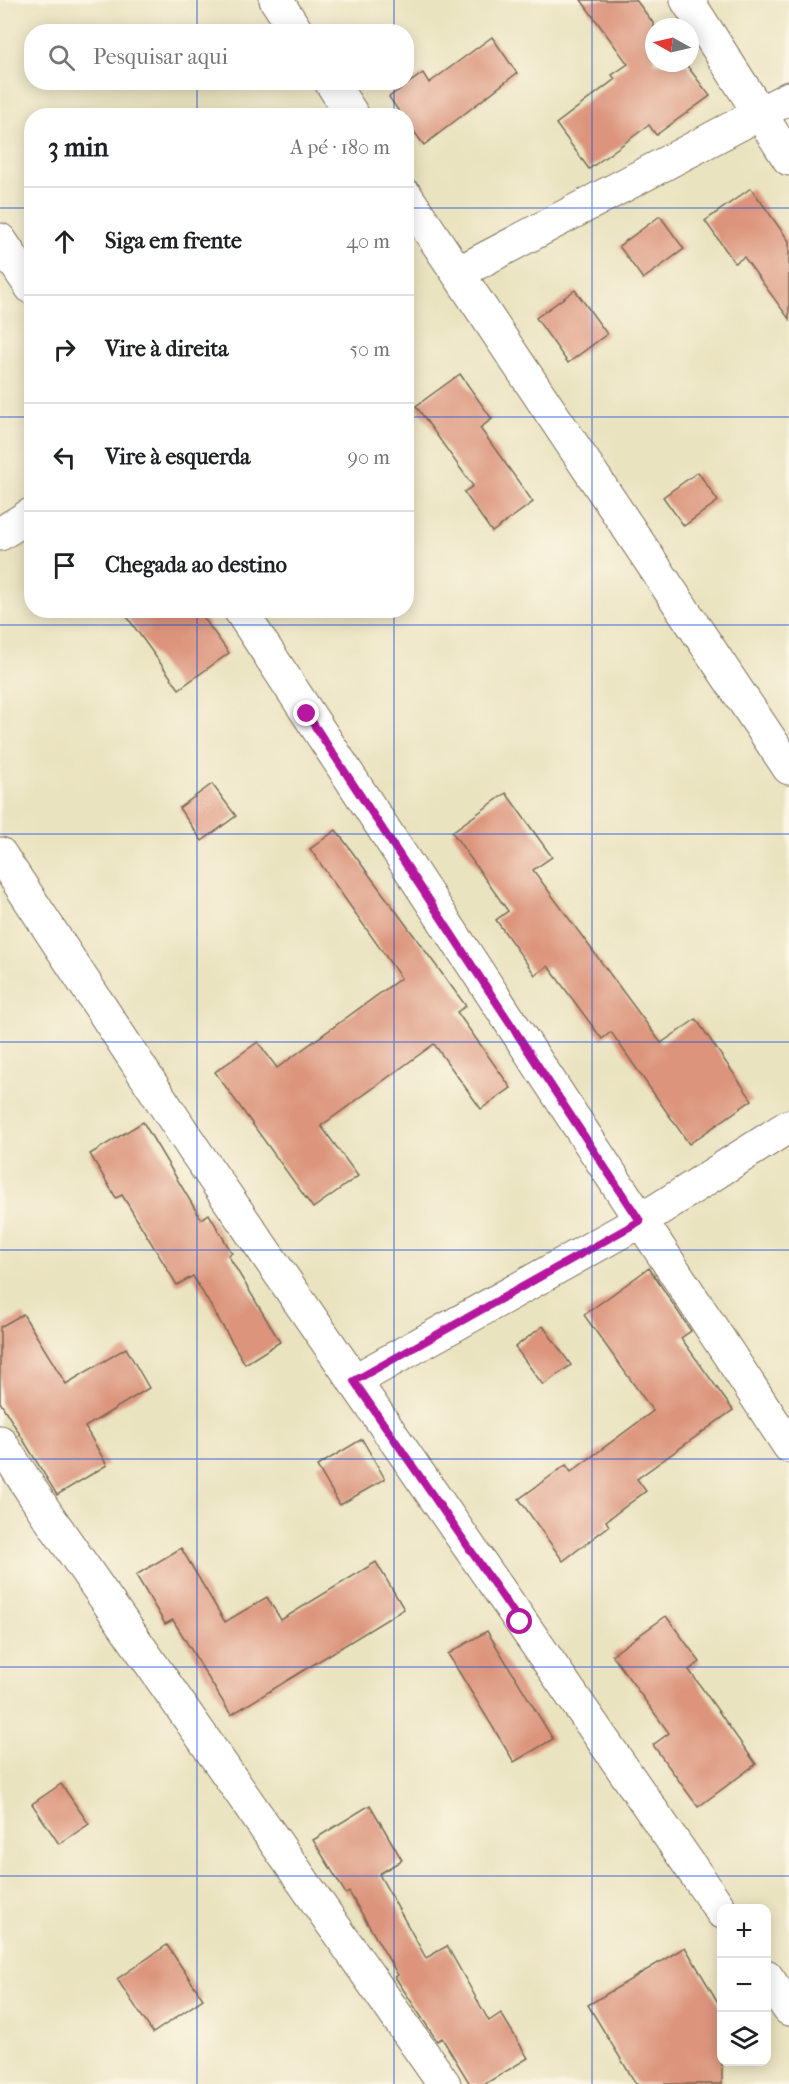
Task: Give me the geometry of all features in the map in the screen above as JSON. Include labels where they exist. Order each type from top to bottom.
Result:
[{"type":"street","points":[[276,0],[292,24]]},
{"type":"street","points":[[687,0],[789,159]]},
{"type":"street","points":[[336,90],[348,108]]},
{"type":"street","points":[[458,273],[761,115],[789,98]]},
{"type":"street","points":[[414,208],[789,768]]},
{"type":"street","points":[[0,240],[24,276]]},
{"type":"street","points":[[0,534],[24,519]]},
{"type":"street","points":[[245,618],[789,1446]]},
{"type":"street","points":[[0,854],[194,1148],[717,1905]]},
{"type":"street","points":[[354,1381],[640,1221],[789,1126]]},
{"type":"street","points":[[0,1442],[60,1533],[444,2084]]},
{"type":"street","points":[[771,1983],[789,2009]]},
{"type":"building","points":[[581,0],[636,0],[650,18],[645,18],[645,72],[692,72],[710,96],[656,135],[649,125],[589,169],[556,124],[615,79],[612,75],[628,64]]},
{"type":"building","points":[[492,37],[517,73],[424,145],[414,132],[414,108],[397,108],[389,97],[399,90],[414,90],[414,79],[423,73],[429,83]]},
{"type":"building","points":[[751,188],[789,241],[789,319],[744,257],[735,263],[705,221]]},
{"type":"building","points":[[660,216],[684,249],[643,279],[619,246]]},
{"type":"building","points":[[575,290],[607,334],[568,363],[536,318]]},
{"type":"building","points":[[460,374],[492,419],[480,428],[533,502],[492,532],[464,492],[473,486],[416,406]]},
{"type":"building","points":[[698,472],[718,501],[684,526],[663,497]]},
{"type":"building","points":[[128,618],[204,618],[229,653],[179,689]]},
{"type":"building","points":[[212,784],[236,816],[202,841],[179,808]]},
{"type":"building","points":[[506,793],[552,857],[533,870],[661,1043],[696,1019],[752,1100],[689,1144],[611,1032],[602,1039],[548,966],[535,975],[496,920],[508,911],[452,832]]},
{"type":"building","points":[[336,830],[466,1006],[457,1012],[511,1088],[481,1109],[434,1044],[321,1126],[358,1176],[313,1208],[215,1072],[258,1042],[277,1068],[401,978],[310,849]]},
{"type":"building","points":[[143,1122],[201,1219],[209,1214],[232,1253],[228,1255],[280,1342],[245,1364],[193,1276],[177,1285],[122,1195],[116,1198],[90,1154]]},
{"type":"building","points":[[649,1268],[691,1331],[681,1338],[733,1410],[637,1479],[646,1491],[606,1521],[609,1526],[563,1561],[519,1499],[566,1465],[571,1472],[653,1411],[584,1315]]},
{"type":"building","points":[[23,1314],[66,1384],[126,1348],[149,1388],[85,1427],[107,1465],[57,1495],[0,1402],[0,1327]]},
{"type":"building","points":[[543,1326],[571,1365],[543,1385],[515,1347]]},
{"type":"building","points":[[362,1439],[385,1479],[340,1505],[317,1466]]},
{"type":"building","points":[[181,1548],[225,1622],[267,1597],[281,1620],[376,1562],[404,1609],[231,1715],[173,1620],[165,1624],[136,1575]]},
{"type":"building","points":[[666,1616],[700,1662],[689,1670],[756,1764],[698,1807],[653,1745],[669,1733],[612,1655]]},
{"type":"building","points":[[487,1631],[553,1739],[514,1762],[448,1654]]},
{"type":"building","points":[[61,1784],[89,1824],[59,1844],[32,1804]]},
{"type":"building","points":[[370,1805],[402,1860],[379,1874],[426,1958],[447,1946],[489,2021],[501,2013],[528,2058],[485,2084],[470,2084],[442,2038],[437,2041],[395,1977],[398,1975],[349,1892],[346,1894],[313,1840]]},
{"type":"building","points":[[167,1945],[203,1999],[153,2033],[117,1979]]},
{"type":"building","points":[[685,1947],[717,2001],[717,2066],[722,2066],[722,2084],[636,2084],[588,2005]]},
{"type":"route","points":[[307,714],[640,1221],[354,1381],[520,1622]]}]
